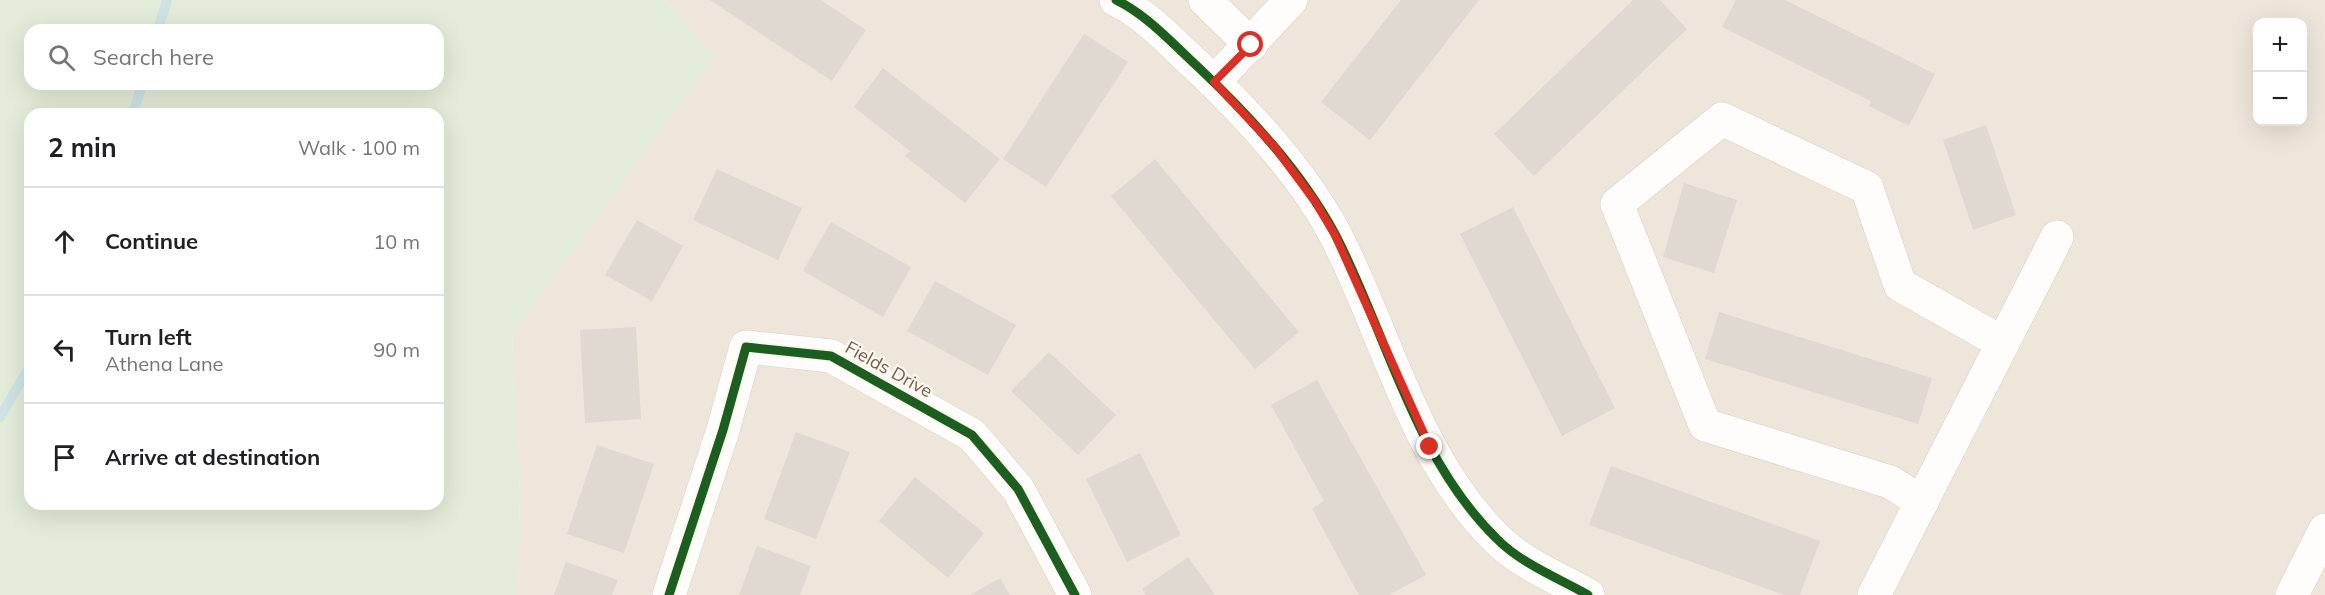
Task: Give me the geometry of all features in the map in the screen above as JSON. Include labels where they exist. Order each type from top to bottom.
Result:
[{"type":"street","points":[[1116,0],[1145,19],[1214,82],[1273,145],[1314,200],[1335,235],[1430,447],[1454,487],[1497,540],[1524,559],[1588,595]]},
{"type":"street","points":[[1205,0],[1251,45]]},
{"type":"street","points":[[1214,82],[1291,0]]},
{"type":"street","points":[[1922,501],[1890,482],[1705,425],[1617,204],[1722,119],[1868,188],[1900,285],[2003,343]]},
{"type":"street","points":[[1874,595],[2057,237]]},
{"type":"street","name":"Fields Drive","points":[[669,595],[723,430],[746,347],[831,356],[972,435],[1018,489],[1074,595]]},
{"type":"street","points":[[2292,595],[2325,530]]},
{"type":"shaded area","points":[[664,0],[2325,0],[2325,595],[517,595],[520,494],[512,334],[714,57]]},
{"type":"green space","points":[[0,0],[664,0],[715,57],[512,334],[520,494],[517,595],[0,595]]},
{"type":"building","points":[[710,0],[821,0],[866,30],[832,81]]},
{"type":"building","points":[[1401,0],[1479,0],[1370,140],[1321,102]]},
{"type":"building","points":[[1633,0],[1660,0],[1687,29],[1534,176],[1494,134]]},
{"type":"building","points":[[1736,0],[1785,0],[1935,74],[1909,126],[1869,106],[1871,101],[1722,27]]},
{"type":"building","points":[[1084,34],[1128,62],[1046,187],[1003,159]]},
{"type":"building","points":[[883,68],[1000,159],[965,203],[905,156],[910,151],[854,107]]},
{"type":"building","points":[[1986,125],[2016,215],[1973,230],[1943,140]]},
{"type":"building","points":[[1155,159],[1299,332],[1255,369],[1111,196]]},
{"type":"building","points":[[717,169],[802,208],[778,260],[693,220]]},
{"type":"building","points":[[1684,183],[1737,200],[1714,273],[1663,257]]},
{"type":"building","points":[[1513,207],[1615,408],[1562,436],[1460,234]]},
{"type":"building","points":[[637,220],[683,246],[652,301],[605,275]]},
{"type":"building","points":[[831,222],[911,267],[883,317],[803,271]]},
{"type":"building","points":[[935,281],[1016,325],[988,375],[907,331]]},
{"type":"building","points":[[1719,312],[1932,378],[1918,424],[1705,359]]},
{"type":"building","points":[[636,327],[641,419],[585,423],[580,330]]},
{"type":"building","points":[[1049,352],[1116,415],[1078,455],[1011,391]]},
{"type":"building","points":[[1317,380],[1426,575],[1389,595],[1359,595],[1312,509],[1324,501],[1271,405]]},
{"type":"building","points":[[796,432],[850,452],[816,539],[764,519]]},
{"type":"building","points":[[597,445],[654,464],[624,553],[567,534]]},
{"type":"building","points":[[1140,453],[1181,535],[1127,562],[1086,479]]},
{"type":"building","points":[[1611,466],[1820,541],[1800,595],[1784,595],[1589,525]]},
{"type":"building","points":[[915,477],[984,533],[948,578],[879,521]]},
{"type":"building","points":[[757,546],[811,566],[800,595],[739,595]]},
{"type":"building","points":[[1188,557],[1215,595],[1146,595],[1142,589]]},
{"type":"building","points":[[566,562],[618,580],[612,595],[554,595]]},
{"type":"building","points":[[1000,578],[1010,595],[970,595]]},
{"type":"waterway","points":[[160,24],[167,0]]},
{"type":"waterway","points":[[135,108],[140,90]]},
{"type":"waterway","points":[[0,417],[24,376]]},
{"type":"cycle path","points":[[1116,0],[1149,21],[1216,85],[1255,124],[1306,188],[1335,234],[1422,432],[1443,470],[1467,505],[1496,538],[1516,555],[1588,595]]},
{"type":"cycle path","points":[[669,595],[723,430],[746,347],[831,356],[972,435],[1018,489],[1075,595]]},
{"type":"route","points":[[1251,45],[1214,82],[1273,145],[1292,169],[1335,235],[1430,447]]}]
